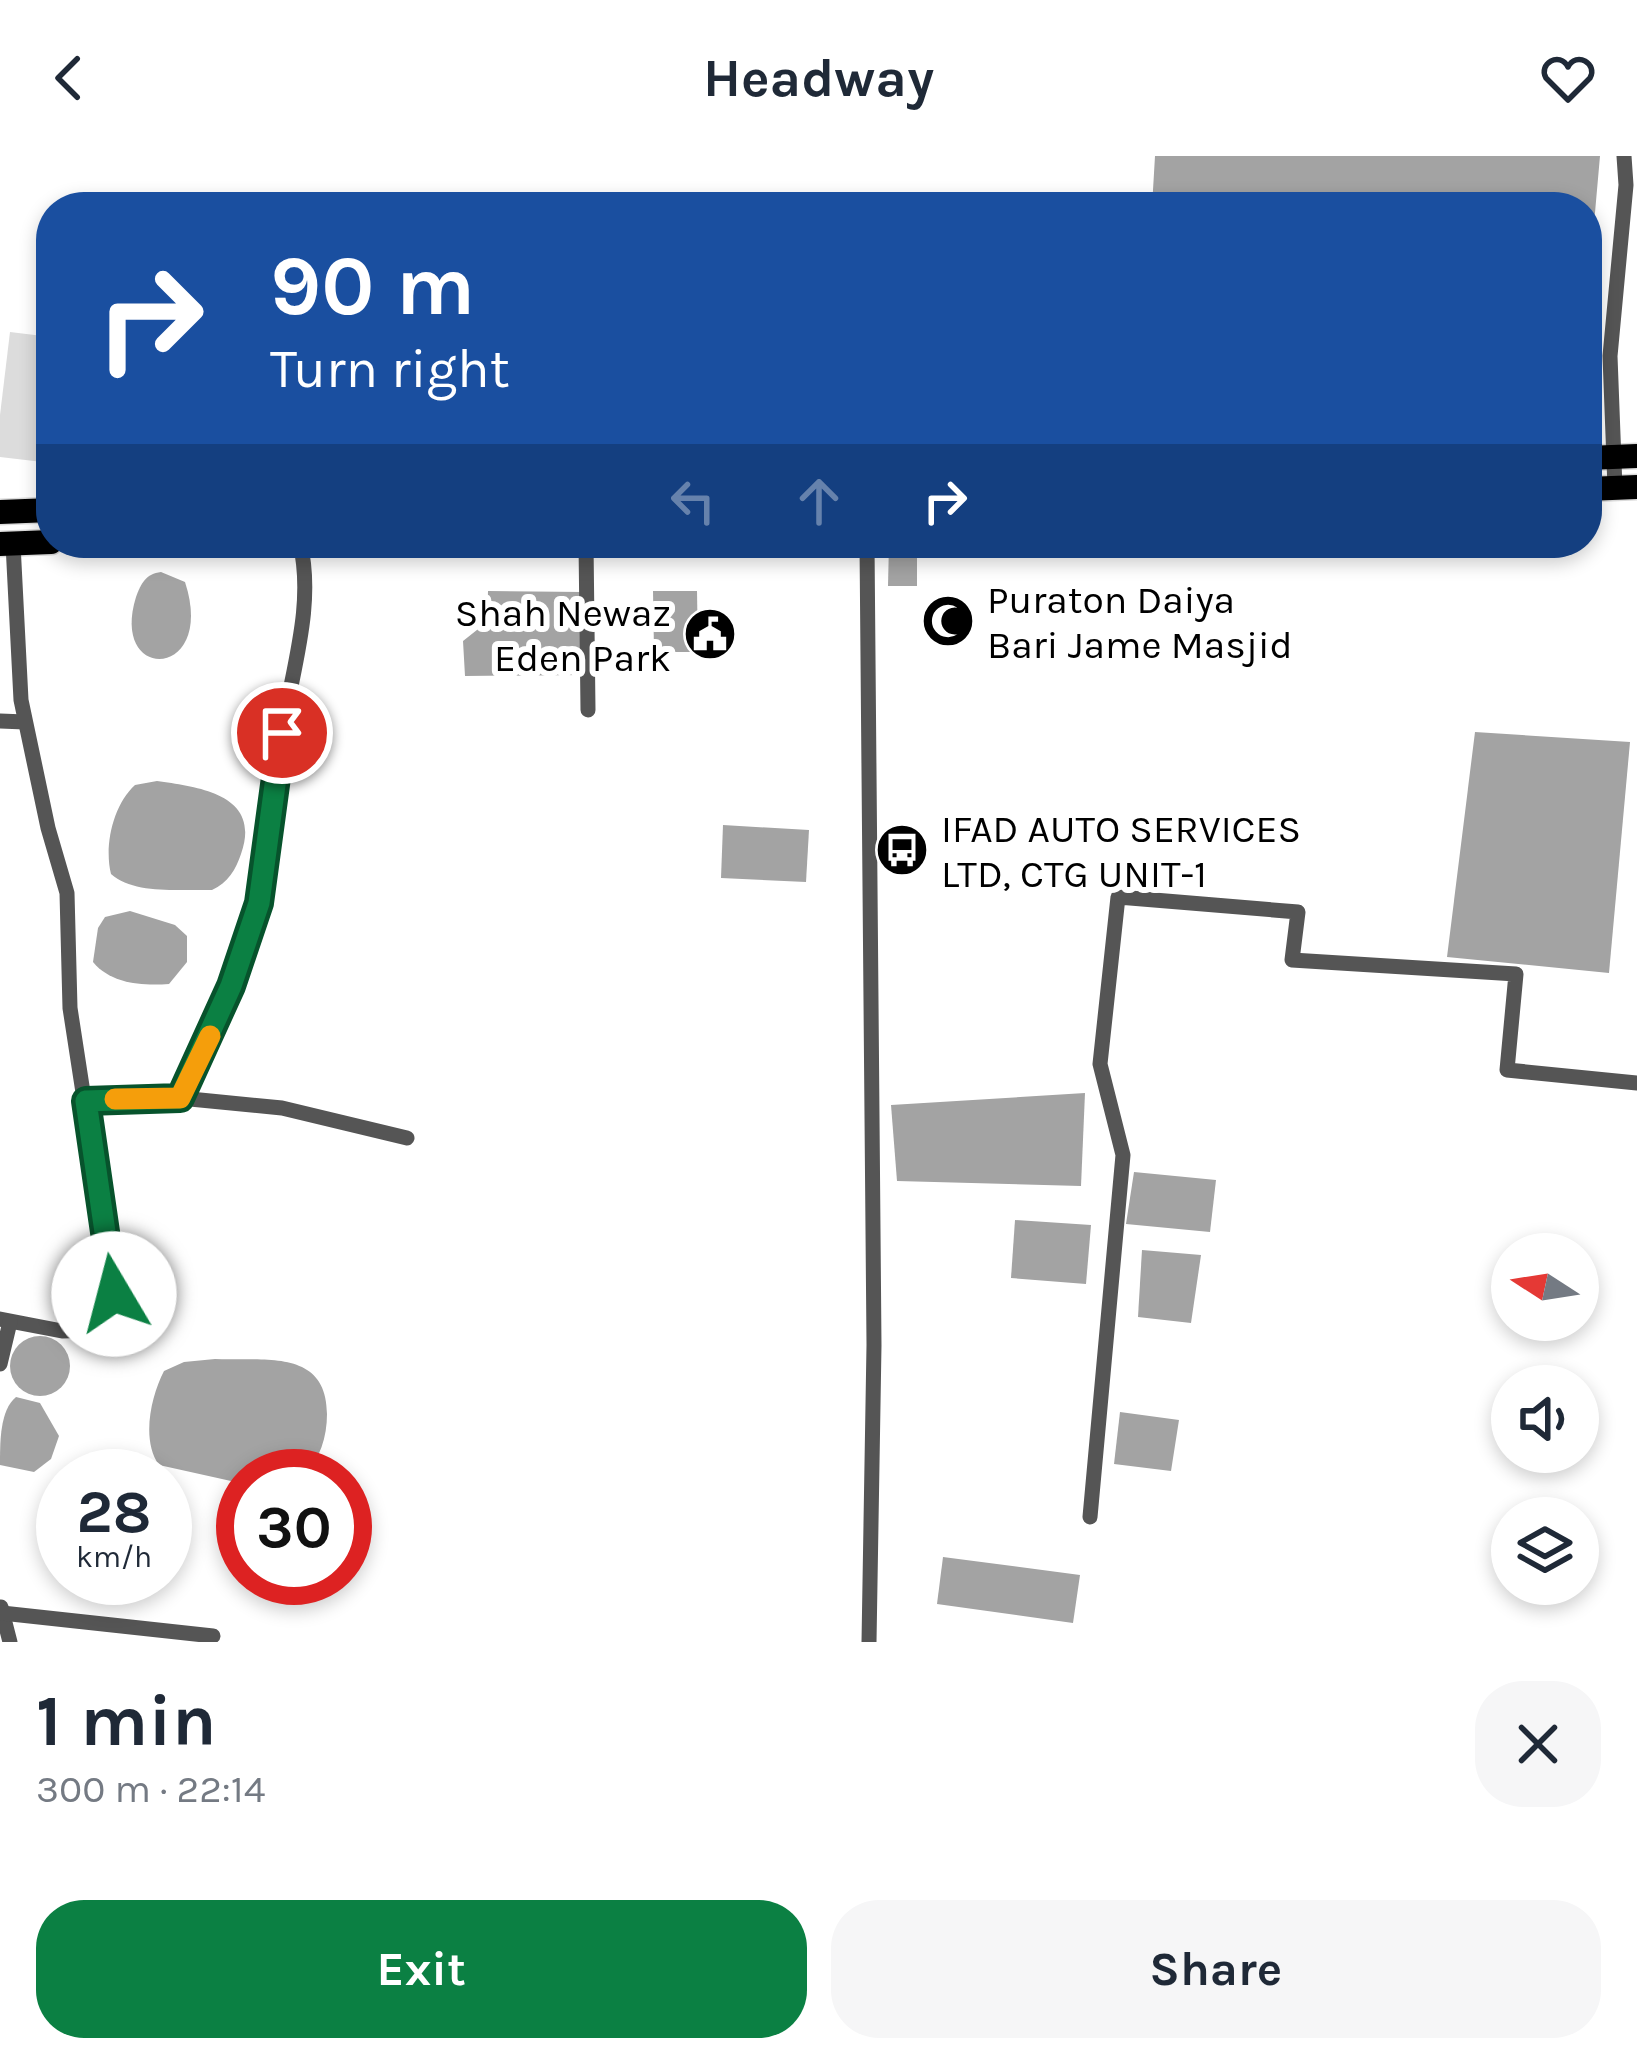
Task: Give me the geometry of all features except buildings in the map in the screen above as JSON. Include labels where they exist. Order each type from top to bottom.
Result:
[{"type":"highway","points":[[0,512],[36,511]]},
{"type":"street","points":[[1624,156],[1626,185],[1610,356],[1612,457],[1626,488]]},
{"type":"street","points":[[0,1364],[5,1321],[97,1330],[109,1316],[114,1294],[70,1008],[67,893],[25,722],[7,544]]},
{"type":"street","points":[[180,1098],[231,986],[259,903],[302,626],[302,558]]},
{"type":"street","points":[[586,558],[588,710]]},
{"type":"street","points":[[867,558],[874,1345],[869,1642]]},
{"type":"street","points":[[0,721],[25,722]]},
{"type":"street","points":[[1090,1517],[1123,1155],[1100,1064],[1118,897],[1298,912],[1292,960],[1516,974],[1507,1070],[1637,1083]]},
{"type":"street","points":[[86,1101],[180,1098],[282,1108],[406,1138]]},
{"type":"street","points":[[10,1642],[1,1608],[213,1636]]},
{"type":"shaded area","points":[[1155,156],[1600,156],[1597,192],[1153,192]]},
{"type":"shaded area","points":[[10,332],[36,335],[36,461],[0,457]]},
{"type":"shaded area","points":[[889,558],[917,558],[917,586],[888,586]]},
{"type":"shaded area","points":[[161,572],[185,582],[191,614],[187,638],[176,653],[162,659],[148,656],[137,645],[132,625],[140,587]]},
{"type":"shaded area","points":[[488,591],[583,592],[583,675],[465,676],[463,641],[487,622]]},
{"type":"shaded area","points":[[653,591],[697,591],[698,652],[654,652]]},
{"type":"shaded area","points":[[1475,732],[1630,742],[1609,973],[1447,957]]},
{"type":"shaded area","points":[[157,781],[208,791],[235,807],[243,819],[239,860],[218,887],[145,888],[111,874],[110,839],[121,803],[135,785]]},
{"type":"shaded area","points":[[723,825],[809,830],[806,882],[721,878]]},
{"type":"shaded area","points":[[130,911],[175,925],[187,936],[187,962],[169,984],[118,979],[93,962],[98,928],[105,917]]},
{"type":"shaded area","points":[[1085,1093],[1081,1186],[897,1181],[891,1105]]},
{"type":"shaded area","points":[[1134,1172],[1216,1180],[1210,1232],[1126,1224]]},
{"type":"shaded area","points":[[1015,1220],[1091,1225],[1086,1284],[1011,1278]]},
{"type":"shaded area","points":[[1142,1250],[1201,1255],[1191,1323],[1138,1317]]},
{"type":"shaded area","points":[[40,1336],[61,1345],[70,1366],[61,1387],[40,1396],[19,1387],[10,1366],[19,1345]]},
{"type":"shaded area","points":[[272,1360],[304,1368],[324,1393],[326,1431],[320,1449],[216,1449],[216,1478],[192,1472],[192,1449],[152,1449],[150,1418],[155,1393],[164,1371],[184,1362]]},
{"type":"shaded area","points":[[16,1397],[40,1403],[59,1436],[54,1449],[36,1449],[34,1472],[0,1465],[4,1418]]},
{"type":"shaded area","points":[[1120,1412],[1179,1420],[1171,1471],[1114,1464]]},
{"type":"shaded area","points":[[943,1557],[1080,1575],[1073,1623],[937,1604]]},
{"type":"slow traffic","points":[[115,1099],[180,1098],[210,1036]]},
{"type":"place","name":"Puraton Daiya Bari Jame Masjid","points":[[948,621]]},
{"type":"place","name":"Shah Newaz Eden Park","points":[[710,634]]},
{"type":"place","name":"IFAD AUTO SERVICES LTD, CTG UNIT-1","points":[[902,850]]},
{"type":"route","points":[[114,1294],[86,1101],[180,1098],[231,986],[259,903],[282,733]]}]
